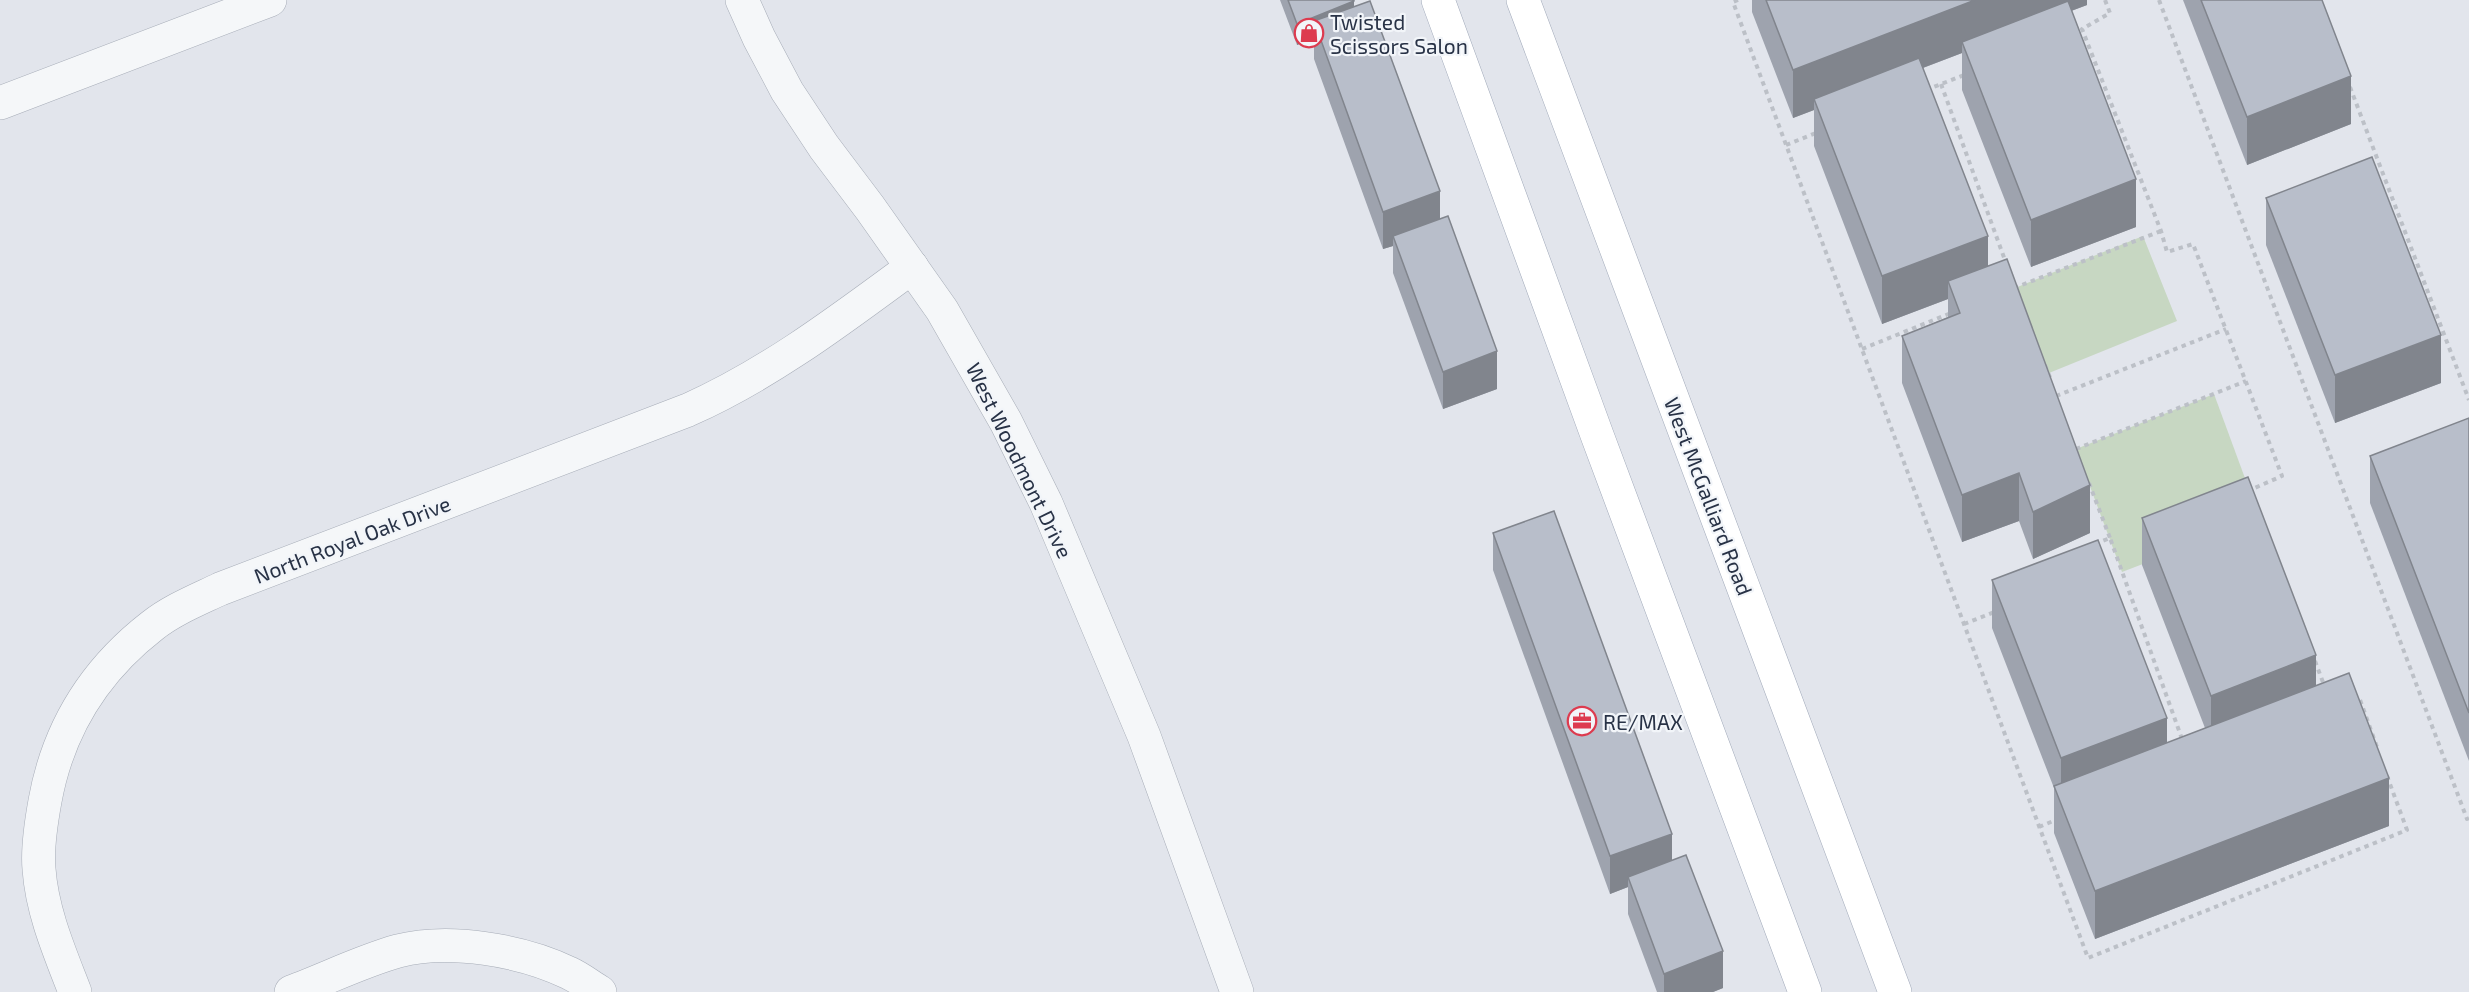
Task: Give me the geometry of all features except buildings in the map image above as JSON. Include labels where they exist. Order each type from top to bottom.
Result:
[{"type":"main road","points":[[1438,0],[1597,435],[1806,992]]},
{"type":"main road","name":"West McGalliard Road","points":[[1523,0],[1895,992]]},
{"type":"street","points":[[0,103],[270,0]]},
{"type":"street","name":"West Woodmont Drive","points":[[742,0],[787,91],[824,147],[870,207],[942,310],[1006,422],[1046,502],[1144,736],[1237,992]]},
{"type":"street","name":"North Royal Oak Drive","points":[[75,992],[51,927],[39,869],[42,821],[51,770],[66,729],[90,690],[118,656],[153,626],[186,604],[220,589],[688,410],[726,393],[808,343],[912,267]]},
{"type":"street","points":[[291,992],[399,951],[434,946],[468,947],[535,960],[568,973],[600,992]]},
{"type":"path","points":[[1738,0],[1733,2],[2088,957],[2407,830],[2387,775]]},
{"type":"path","points":[[2071,34],[2110,14],[2105,0]]},
{"type":"path","points":[[2159,0],[2467,819],[2469,818]]},
{"type":"path","points":[[2082,30],[2161,231],[2167,252],[2193,244],[2282,476],[2249,490],[2253,500]]},
{"type":"path","points":[[1919,93],[1973,72]]},
{"type":"path","points":[[2347,78],[2469,400]]},
{"type":"path","points":[[1941,84],[2007,266]]},
{"type":"path","points":[[1786,145],[1819,132]]},
{"type":"path","points":[[2004,292],[2161,231]]},
{"type":"path","points":[[2011,277],[2019,298]]},
{"type":"path","points":[[1862,349],[1960,310]]},
{"type":"path","points":[[2056,396],[2226,329]]},
{"type":"path","points":[[2045,363],[2060,407]]},
{"type":"path","points":[[2076,449],[2246,381]]},
{"type":"path","points":[[2072,438],[2080,460]]},
{"type":"path","points":[[2089,482],[2184,744]]},
{"type":"path","points":[[2088,548],[2110,538]]},
{"type":"path","points":[[1964,624],[2007,607]]},
{"type":"path","points":[[2313,657],[2325,689]]},
{"type":"path","points":[[2350,702],[2359,697],[2379,753]]},
{"type":"path","points":[[2039,827],[2061,818]]},
{"type":"green space","points":[[2143,236],[2177,321],[2049,373],[2015,288]]},
{"type":"green space","points":[[2214,394],[2260,519],[2122,572],[2076,449]]},
{"type":"place","name":"Twisted Scissors Salon","points":[[1309,33]]},
{"type":"place","name":"RE/MAX","points":[[1582,721]]}]
